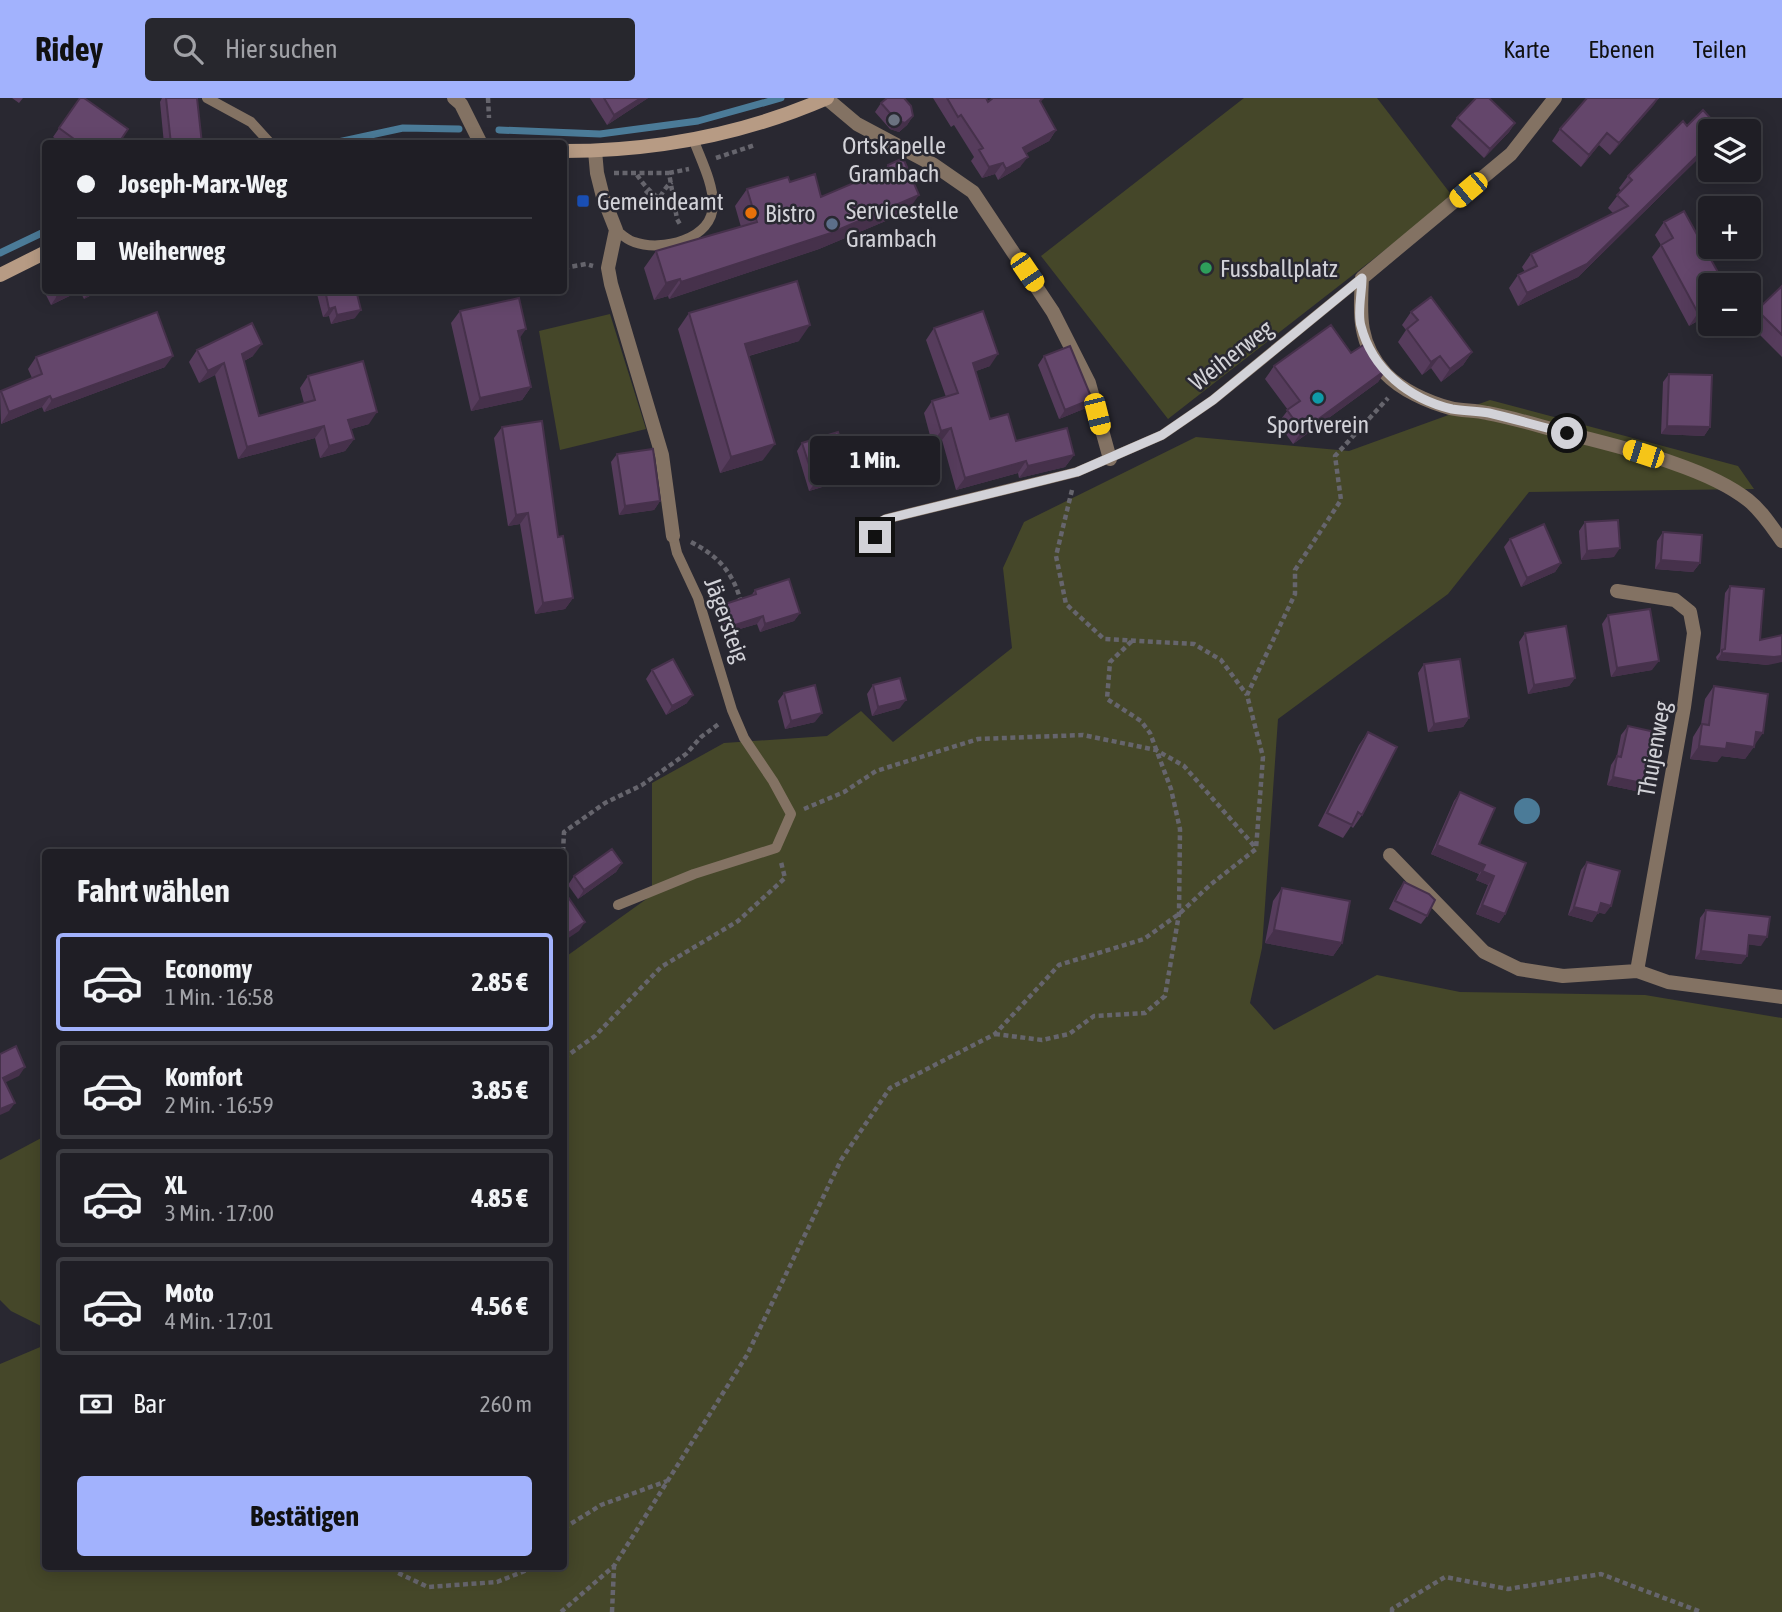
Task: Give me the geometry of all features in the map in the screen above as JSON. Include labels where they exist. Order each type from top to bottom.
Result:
[{"type":"main road","points":[[567,151],[658,147],[694,141],[749,127],[826,98]]},
{"type":"main road","points":[[0,275],[42,254]]},
{"type":"street","points":[[454,98],[461,103],[479,140]]},
{"type":"street","points":[[826,98],[857,124],[934,164],[973,192],[1054,312],[1089,383],[1110,459]]},
{"type":"street","name":"Weiherweg","points":[[1362,278],[1511,154],[1555,98]]},
{"type":"street","points":[[595,151],[597,173],[616,230]]},
{"type":"street","name":"Jägersteig","points":[[616,230],[608,268],[611,284],[662,455],[674,536]]},
{"type":"street","points":[[1362,278],[1360,324],[1371,353],[1385,373],[1400,384],[1421,397],[1451,408],[1486,413],[1622,447],[1706,475],[1755,505],[1782,541]]},
{"type":"street","name":"Thujenweg","points":[[1616,591],[1675,600],[1690,612],[1694,633],[1684,708],[1637,971]]},
{"type":"street","points":[[1390,855],[1472,942],[1495,959],[1519,969],[1563,976],[1637,971],[1668,982],[1782,996]]},
{"type":"lane","points":[[207,98],[251,122],[267,140]]},
{"type":"lane","points":[[616,230],[625,239],[637,244],[663,245],[688,239],[703,228],[711,218],[713,204],[694,141]]},
{"type":"lane","name":"Weiherweg","points":[[875,537],[877,524],[886,519],[1077,472],[1162,435],[1213,400],[1362,278]]},
{"type":"lane","name":"Jägersteig","points":[[674,536],[677,553],[698,598],[744,738],[791,814]]},
{"type":"lane","points":[[618,905],[694,874],[776,848],[791,814]]},
{"type":"path","points":[[597,173],[669,173],[677,219],[688,239]]},
{"type":"path","points":[[637,174],[649,190],[667,202],[674,203]]},
{"type":"path","points":[[649,190],[642,200],[644,207],[653,207],[664,188],[672,182]]},
{"type":"path","points":[[567,267],[586,264],[608,268]]},
{"type":"path","points":[[1247,695],[1295,594],[1295,570],[1342,500],[1335,456],[1400,384]]},
{"type":"path","points":[[561,1612],[614,1566],[668,1481],[747,1355],[841,1160],[890,1088],[995,1034],[1059,965],[1144,939],[1179,914],[1210,885],[1256,849],[1263,757],[1247,695],[1221,660],[1194,644],[1104,639],[1066,604],[1056,556],[1077,472]]},
{"type":"path","points":[[674,536],[702,547],[722,562],[742,605]]},
{"type":"path","points":[[995,1034],[1042,1040],[1069,1034],[1094,1016],[1145,1013],[1165,996],[1179,914],[1180,829],[1171,789],[1150,733],[1141,721],[1107,699],[1110,662],[1132,642]]},
{"type":"path","points":[[563,849],[564,832],[605,803],[642,786],[685,754],[733,710]]},
{"type":"path","points":[[791,814],[844,792],[876,771],[978,739],[1083,735],[1156,750],[1184,766],[1256,849]]},
{"type":"path","points":[[567,1056],[595,1036],[661,967],[738,921],[785,878],[776,848]]},
{"type":"path","points":[[567,1526],[601,1505],[668,1481]]},
{"type":"path","points":[[612,1612],[614,1566]]},
{"type":"path","points":[[396,1570],[428,1587],[497,1582],[527,1570]]},
{"type":"path","points":[[1392,1612],[1392,1609],[1445,1577],[1508,1589],[1601,1574],[1700,1612]]},
{"type":"green space","name":"Fussballplatz","points":[[1244,98],[1377,98],[1453,197],[1168,419],[1041,256]]},
{"type":"green space","points":[[610,314],[646,429],[560,450],[539,331]]},
{"type":"green space","points":[[1490,400],[1738,466],[1754,489],[1529,492],[1448,594],[1278,719],[1262,948],[1250,1003],[1274,1030],[1377,975],[1460,992],[1645,995],[1782,1018],[1782,1612],[0,1612],[0,1364],[42,1346],[42,1570],[567,1570],[567,956],[652,895],[652,783],[724,743],[827,736],[861,711],[893,742],[1012,648],[1003,568],[1024,522],[1196,437],[1349,451]]},
{"type":"green space","points":[[42,1138],[42,1326],[11,1311],[0,1300],[0,1160]]},
{"type":"water","points":[[1527,798],[1536,802],[1540,811],[1536,820],[1527,824],[1518,820],[1514,811],[1518,802]]},
{"type":"building","points":[[80,98],[84,98],[128,129],[121,140],[76,140],[59,128]]},
{"type":"building","points":[[166,98],[197,98],[202,140],[171,140]]},
{"type":"building","points":[[604,98],[641,98],[614,115]]},
{"type":"building","points":[[887,98],[904,98],[911,106],[913,116],[905,123],[896,120],[881,103]]},
{"type":"building","points":[[947,98],[986,98],[988,102],[993,98],[1043,98],[1040,101],[1056,130],[1023,148],[1028,157],[1006,169],[1003,163],[989,167],[979,150],[983,148],[961,115],[958,117]]},
{"type":"building","points":[[1476,98],[1489,98],[1515,123],[1490,149],[1457,118]]},
{"type":"building","points":[[1587,98],[1658,98],[1619,143],[1607,133],[1589,155],[1560,129]]},
{"type":"building","points":[[1703,110],[1711,119],[1698,119],[1698,155],[1587,264],[1527,293],[1518,275],[1537,266],[1531,254],[1628,206],[1617,195],[1632,180],[1628,176],[1683,121],[1687,126]]},
{"type":"building","points":[[903,158],[919,195],[831,233],[681,282],[680,279],[666,283],[656,251],[757,222],[747,189],[788,177],[790,182],[815,174],[821,197],[889,168],[888,165]]},
{"type":"building","points":[[1684,211],[1698,236],[1698,259],[1711,259],[1718,273],[1698,273],[1698,313],[1661,245],[1673,238],[1664,222]]},
{"type":"building","points":[[797,281],[810,325],[745,344],[775,444],[731,457],[689,313]]},
{"type":"building","points":[[1782,286],[1782,335],[1761,314],[1761,306]]},
{"type":"building","points":[[326,294],[357,294],[361,310],[337,315],[335,307],[329,309]]},
{"type":"building","points":[[1431,297],[1472,352],[1450,369],[1440,356],[1431,362],[1407,329],[1418,320],[1411,312]]},
{"type":"building","points":[[519,298],[526,329],[518,331],[531,387],[480,398],[460,311]]},
{"type":"building","points":[[983,311],[998,354],[973,363],[990,419],[1008,414],[1016,441],[1067,428],[1074,455],[1028,466],[1026,461],[965,478],[951,428],[941,431],[932,401],[958,393],[934,328]]},
{"type":"building","points":[[157,312],[173,356],[52,400],[50,396],[9,412],[1,391],[42,374],[36,357]]},
{"type":"building","points":[[252,323],[262,344],[242,354],[259,416],[315,400],[308,376],[363,361],[377,412],[348,420],[354,439],[329,446],[324,426],[247,447],[224,363],[208,371],[197,350]]},
{"type":"building","name":"Sportverein","points":[[1331,325],[1351,353],[1368,342],[1387,369],[1302,431],[1287,410],[1300,401],[1274,366]]},
{"type":"building","points":[[1070,346],[1092,399],[1065,410],[1044,356]]},
{"type":"building","points":[[1669,374],[1712,375],[1710,427],[1667,426]]},
{"type":"building","points":[[542,421],[558,537],[563,536],[573,598],[543,603],[528,513],[516,515],[502,427]]},
{"type":"building","points":[[838,432],[851,472],[815,483],[802,443]]},
{"type":"building","points":[[653,449],[660,501],[625,506],[617,454]]},
{"type":"building","points":[[1618,520],[1620,548],[1587,551],[1585,522]]},
{"type":"building","points":[[1544,524],[1561,563],[1527,578],[1510,539]]},
{"type":"building","points":[[1663,532],[1702,535],[1700,563],[1661,560]]},
{"type":"building","points":[[789,579],[800,613],[765,624],[763,616],[732,626],[725,604],[756,594],[755,590]]},
{"type":"building","points":[[1730,586],[1764,589],[1760,640],[1782,635],[1782,656],[1722,653],[1725,649]]},
{"type":"building","points":[[1650,609],[1659,661],[1617,668],[1608,615]]},
{"type":"building","points":[[1566,626],[1575,678],[1534,685],[1525,633]]},
{"type":"building","points":[[673,659],[693,695],[672,706],[652,670]]},
{"type":"building","points":[[1460,659],[1469,718],[1434,724],[1424,664]]},
{"type":"building","points":[[900,678],[906,700],[878,707],[873,685]]},
{"type":"building","points":[[815,685],[822,713],[791,721],[784,693]]},
{"type":"building","points":[[1714,686],[1768,694],[1763,733],[1756,732],[1754,747],[1727,743],[1726,749],[1699,746],[1702,724],[1709,725]]},
{"type":"building","points":[[1628,726],[1655,732],[1648,762],[1651,763],[1647,784],[1613,777]]},
{"type":"building","points":[[1368,732],[1397,747],[1362,815],[1358,812],[1352,825],[1327,813]]},
{"type":"building","points":[[1460,792],[1495,808],[1479,844],[1526,863],[1505,914],[1482,905],[1494,876],[1482,871],[1485,865],[1437,845]]},
{"type":"building","points":[[612,849],[622,863],[584,890],[574,876]]},
{"type":"building","points":[[1587,862],[1620,871],[1611,906],[1601,903],[1598,913],[1574,907]]},
{"type":"building","points":[[1404,882],[1429,894],[1435,900],[1427,916],[1395,901]]},
{"type":"building","points":[[1282,888],[1350,901],[1342,943],[1274,930]]},
{"type":"building","points":[[567,895],[585,922],[567,934]]},
{"type":"building","points":[[1706,910],[1770,917],[1767,937],[1749,935],[1747,956],[1701,951]]},
{"type":"building","points":[[16,1046],[25,1067],[3,1078],[15,1103],[0,1109],[0,1054]]},
{"type":"waterway","points":[[499,130],[600,134],[698,121],[781,98]]},
{"type":"waterway","points":[[348,140],[403,128],[459,129]]},
{"type":"waterway","points":[[0,253],[42,233]]},
{"type":"place","name":"Ortskapelle Grambach","points":[[894,120]]},
{"type":"place","name":"Gemeindeamt","points":[[583,201]]},
{"type":"place","name":"Bistro","points":[[751,213]]},
{"type":"place","name":"Servicestelle Grambach","points":[[832,224]]},
{"type":"place","name":"Fussballplatz","points":[[1206,268]]},
{"type":"place","name":"Sportverein","points":[[1318,398]]},
{"type":"route","points":[[875,537],[877,524],[886,519],[1077,472],[1162,435],[1213,400],[1362,278],[1360,324],[1371,353],[1385,373],[1421,397],[1451,408],[1486,413],[1567,433]]}]
